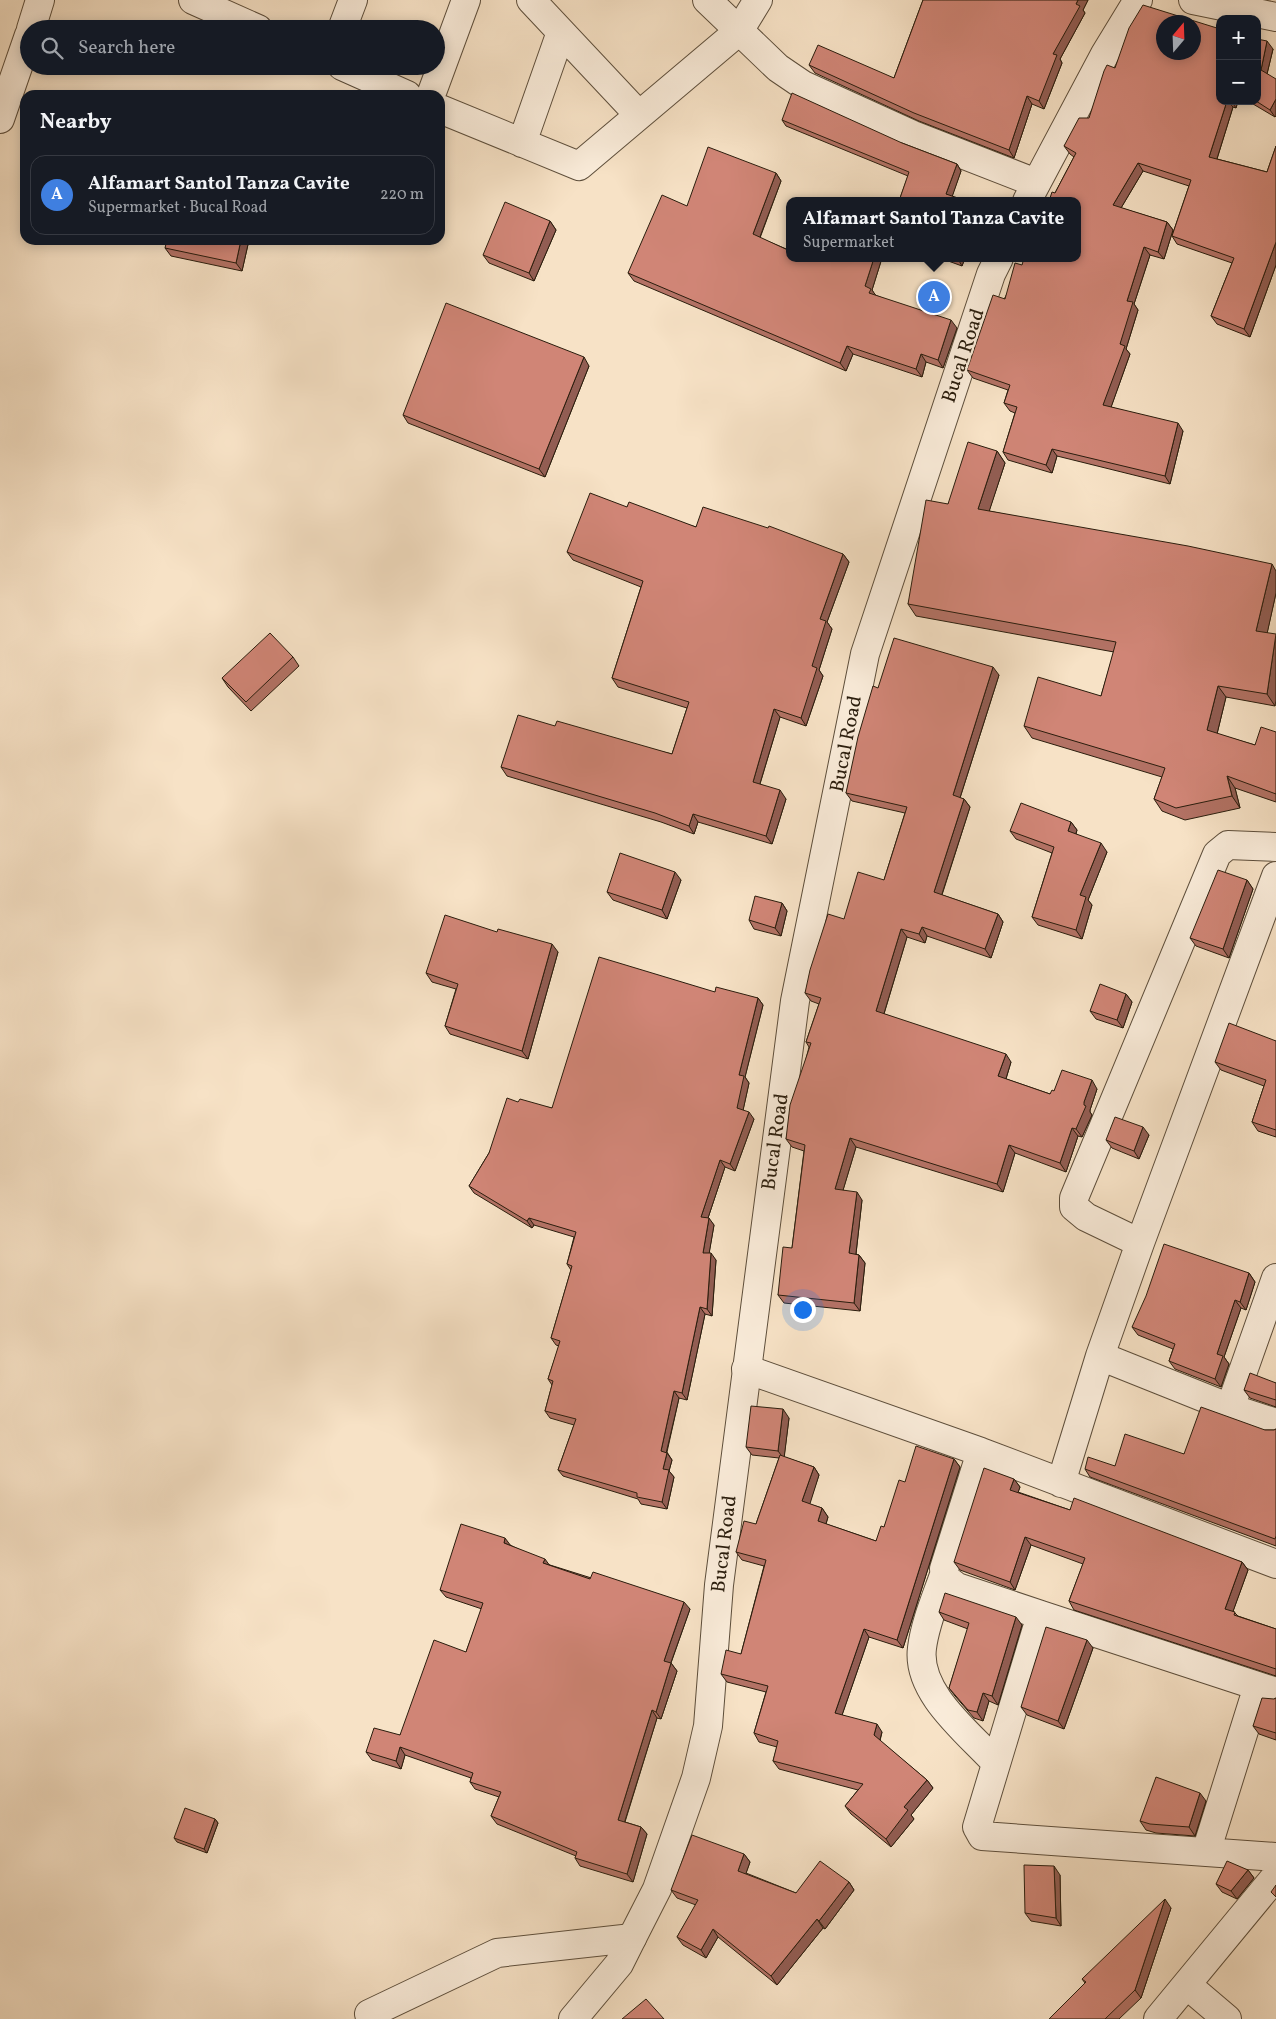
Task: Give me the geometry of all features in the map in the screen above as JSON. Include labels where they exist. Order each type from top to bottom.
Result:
[{"type":"street","points":[[34,20],[40,0]]},
{"type":"street","points":[[193,0],[245,16]]},
{"type":"street","points":[[345,20],[353,0]]},
{"type":"street","points":[[445,57],[466,0]]},
{"type":"street","points":[[531,0],[639,115]]},
{"type":"street","points":[[707,0],[778,68],[803,85],[1032,192],[1105,54],[1138,0]]},
{"type":"street","points":[[445,111],[579,166],[739,31],[758,0]]},
{"type":"street","points":[[1193,0],[1276,17]]},
{"type":"street","points":[[522,143],[562,32]]},
{"type":"street","points":[[0,119],[20,61]]},
{"type":"street","points":[[362,75],[396,90]]},
{"type":"street","points":[[433,90],[438,75]]},
{"type":"street","name":"Bucal Road","points":[[573,2019],[619,1964],[657,1889],[696,1778],[708,1726],[719,1585],[795,1001],[865,654],[988,284],[997,262]]},
{"type":"street","points":[[1140,1243],[1086,1217],[1074,1207],[1074,1198],[1216,854],[1228,845],[1276,847]]},
{"type":"street","points":[[1061,1483],[1100,1356],[1140,1243],[1276,876]]},
{"type":"street","points":[[1230,1408],[1276,1278]]},
{"type":"street","points":[[1100,1356],[1230,1408],[1276,1423]]},
{"type":"street","points":[[746,1369],[981,1452],[1276,1564]]},
{"type":"street","points":[[981,1452],[944,1568],[944,1575],[923,1642],[922,1660],[930,1690],[941,1705],[996,1763]]},
{"type":"street","points":[[944,1575],[946,1579],[957,1587],[1267,1689],[1206,1852]]},
{"type":"street","points":[[1041,1615],[977,1826],[982,1836],[1276,1857]]},
{"type":"street","points":[[1158,2019],[1187,1985],[1268,1904],[1276,1876]]},
{"type":"street","points":[[369,2014],[497,1953],[632,1938]]},
{"type":"street","points":[[1187,1985],[1227,2019]]},
{"type":"building","points":[[923,0],[1078,0],[1076,4],[1080,6],[1053,54],[1057,55],[1039,101],[1027,96],[1009,150],[914,113],[809,65],[818,45],[894,78]]},
{"type":"building","points":[[1143,5],[1175,15],[1156,15],[1156,60],[1201,60],[1201,23],[1216,28],[1216,105],[1226,105],[1209,157],[1267,172],[1276,146],[1276,242],[1244,329],[1211,316],[1234,258],[1172,236],[1191,180],[1138,163],[1113,205],[1167,222],[1158,252],[1144,247],[1127,301],[1133,302],[1120,344],[1125,346],[1103,405],[1178,423],[1165,476],[1052,449],[1046,465],[1003,452],[1017,407],[1004,403],[1010,385],[967,370],[993,295],[1005,299],[1015,263],[1022,265],[1023,262],[1081,262],[1081,197],[1050,197],[1052,192],[1055,193],[1076,153],[1064,146],[1079,118],[1089,118],[1107,65],[1115,68],[1129,28]]},
{"type":"building","points":[[1261,40],[1267,41],[1261,70]]},
{"type":"building","points":[[1261,70],[1276,79],[1276,99],[1270,110],[1261,104]]},
{"type":"building","points":[[792,93],[902,143],[957,164],[946,194],[955,197],[900,197],[909,172],[782,120]]},
{"type":"building","points":[[708,147],[776,173],[753,234],[786,249],[786,262],[873,262],[865,286],[871,289],[869,293],[951,320],[938,360],[921,354],[916,369],[847,346],[840,363],[628,273],[662,195],[687,206]]},
{"type":"building","points":[[505,202],[550,221],[529,273],[483,255]]},
{"type":"building","points":[[166,245],[240,245],[236,263],[165,248]]},
{"type":"building","points":[[446,303],[584,357],[539,469],[403,415]]},
{"type":"building","points":[[968,442],[997,451],[978,509],[1188,546],[1272,564],[1256,631],[1276,634],[1267,694],[1218,686],[1207,730],[1255,745],[1261,727],[1276,732],[1276,794],[1227,776],[1232,796],[1176,808],[1154,799],[1165,768],[1024,726],[1038,677],[1101,696],[1116,642],[908,604],[926,500],[948,504]]},
{"type":"building","points":[[590,493],[627,507],[629,502],[696,527],[703,507],[768,528],[769,526],[843,554],[820,619],[826,621],[812,666],[817,668],[801,718],[774,709],[753,782],[780,790],[766,836],[693,814],[689,826],[655,813],[501,767],[518,715],[555,726],[557,721],[672,754],[689,702],[612,678],[643,581],[567,552]]},
{"type":"building","points":[[270,633],[293,657],[246,702],[222,678]]},
{"type":"building","points":[[894,638],[993,667],[953,795],[964,799],[934,892],[998,914],[985,949],[922,927],[919,934],[901,929],[876,1011],[1006,1054],[998,1076],[1050,1094],[1052,1090],[1054,1091],[1062,1070],[1092,1080],[1084,1102],[1086,1106],[1076,1129],[1072,1128],[1060,1163],[1009,1145],[997,1184],[850,1138],[835,1189],[857,1192],[849,1253],[859,1255],[854,1303],[778,1295],[783,1247],[792,1248],[805,1145],[786,1139],[790,1105],[811,1043],[806,1042],[821,998],[805,993],[810,970],[828,914],[844,919],[858,872],[884,880],[907,807],[846,793],[858,737],[873,686],[878,688]]},
{"type":"building","points":[[1021,803],[1071,822],[1068,831],[1101,843],[1080,895],[1086,897],[1076,930],[1032,917],[1054,847],[1010,831]]},
{"type":"building","points":[[620,853],[675,872],[662,910],[607,892]]},
{"type":"building","points":[[1218,870],[1247,880],[1223,949],[1190,938]]},
{"type":"building","points":[[755,896],[782,903],[775,928],[749,920]]},
{"type":"building","points":[[445,915],[497,932],[498,929],[552,944],[522,1051],[445,1026],[458,984],[426,973]]},
{"type":"building","points":[[599,957],[715,992],[716,987],[758,998],[739,1075],[744,1076],[737,1108],[749,1112],[730,1164],[720,1160],[701,1217],[709,1218],[703,1253],[711,1253],[707,1309],[700,1307],[682,1393],[674,1391],[661,1451],[667,1453],[663,1469],[669,1470],[662,1502],[637,1497],[637,1493],[558,1470],[576,1419],[545,1411],[553,1381],[548,1379],[560,1341],[551,1338],[572,1266],[567,1264],[576,1232],[529,1218],[527,1221],[469,1186],[489,1153],[507,1098],[518,1102],[520,1099],[552,1108]]},
{"type":"building","points":[[1100,984],[1126,994],[1117,1020],[1090,1011]]},
{"type":"building","points":[[1229,1023],[1276,1041],[1276,1130],[1252,1122],[1266,1080],[1215,1062]]},
{"type":"building","points":[[1115,1117],[1143,1127],[1134,1151],[1106,1140]]},
{"type":"building","points":[[1164,1244],[1249,1273],[1240,1302],[1235,1300],[1217,1354],[1223,1356],[1215,1379],[1169,1361],[1175,1344],[1132,1327],[1146,1296]]},
{"type":"building","points":[[1250,1373],[1276,1383],[1276,1400],[1244,1390]]},
{"type":"building","points":[[751,1406],[783,1409],[778,1451],[746,1447]]},
{"type":"building","points":[[1201,1407],[1265,1430],[1276,1429],[1275,1539],[1085,1469],[1088,1457],[1115,1466],[1125,1434],[1184,1454]]},
{"type":"building","points":[[916,1446],[954,1459],[897,1640],[864,1629],[835,1713],[877,1724],[874,1735],[927,1780],[904,1807],[908,1810],[886,1839],[845,1806],[863,1784],[773,1761],[778,1741],[754,1733],[768,1686],[721,1674],[726,1650],[741,1654],[766,1560],[736,1552],[744,1521],[756,1524],[780,1455],[814,1467],[802,1501],[822,1508],[818,1521],[876,1541],[881,1526],[884,1527],[899,1480],[905,1482]]},
{"type":"building","points":[[984,1468],[1014,1479],[1010,1490],[1070,1510],[1074,1498],[1242,1562],[1225,1609],[1235,1612],[1234,1615],[1276,1629],[1276,1669],[1069,1601],[1085,1558],[1025,1537],[1010,1582],[954,1562]]},
{"type":"building","points":[[461,1524],[505,1538],[504,1543],[545,1559],[543,1563],[590,1579],[593,1572],[684,1602],[664,1661],[671,1663],[656,1712],[652,1710],[618,1820],[641,1827],[627,1874],[575,1858],[577,1852],[491,1816],[501,1792],[470,1782],[473,1773],[400,1747],[396,1761],[366,1752],[374,1728],[400,1735],[434,1640],[466,1652],[483,1603],[440,1590]]},
{"type":"building","points":[[945,1593],[1016,1617],[992,1696],[983,1693],[977,1712],[968,1710],[949,1688],[969,1623],[939,1612]]},
{"type":"building","points":[[1046,1627],[1087,1640],[1058,1721],[1021,1707]]},
{"type":"building","points":[[1262,1698],[1276,1698],[1276,1733],[1253,1726]]},
{"type":"building","points":[[1156,1777],[1200,1793],[1189,1827],[1150,1824],[1140,1821]]},
{"type":"building","points":[[185,1808],[215,1819],[204,1849],[174,1838]]},
{"type":"building","points":[[692,1835],[744,1854],[738,1871],[796,1893],[820,1861],[849,1882],[819,1921],[817,1919],[771,1976],[713,1929],[701,1950],[677,1937],[698,1900],[671,1890]]},
{"type":"building","points":[[1227,1861],[1248,1870],[1231,1891],[1216,1884]]},
{"type":"building","points":[[1024,1865],[1054,1866],[1056,1918],[1025,1913]]},
{"type":"building","points":[[1276,1885],[1276,1897],[1271,1892]]},
{"type":"building","points":[[1165,1899],[1135,1990],[1105,2019],[1049,2019],[1086,1982],[1082,1979]]},
{"type":"building","points":[[646,1999],[664,2019],[622,2019]]},
{"type":"place","name":"Alfamart Santol Tanza Cavite","points":[[934,297]]}]
